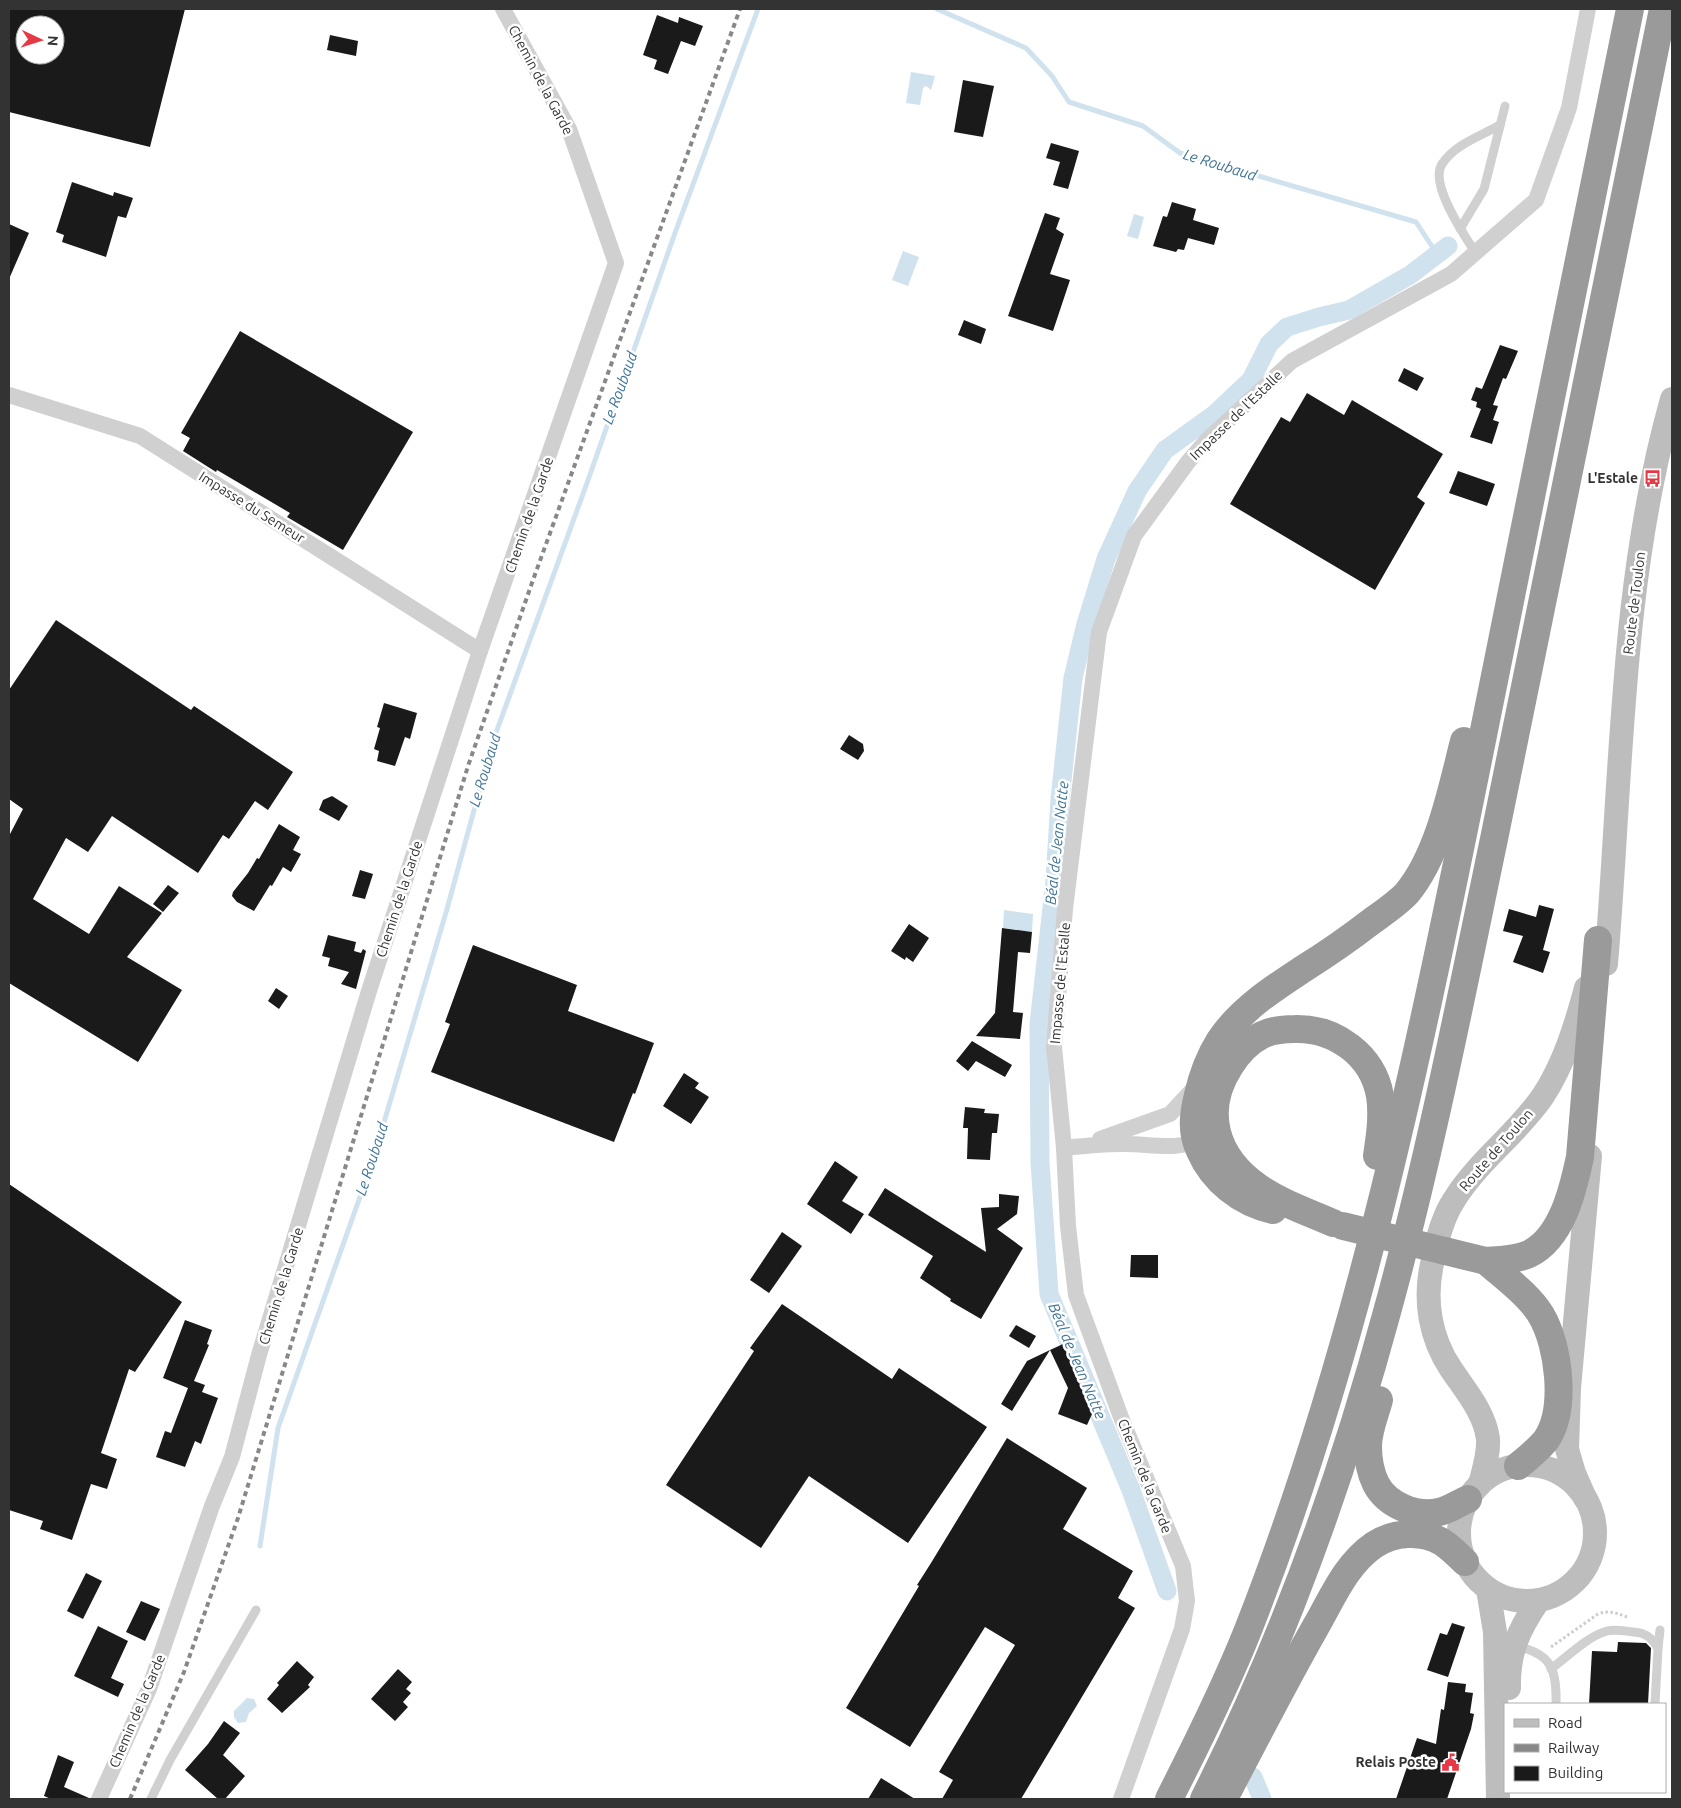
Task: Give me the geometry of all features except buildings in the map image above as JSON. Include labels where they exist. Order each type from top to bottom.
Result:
[{"type":"highway","points":[[1169,1799],[1196,1745],[1246,1634],[1297,1498],[1335,1374],[1370,1248],[1438,955],[1630,9]]},
{"type":"highway","points":[[1204,1799],[1265,1667],[1313,1542],[1355,1422],[1387,1312],[1443,1083],[1663,9]]},
{"type":"highway","points":[[1474,1492],[1440,1512],[1422,1513],[1403,1508],[1388,1499],[1376,1485],[1370,1468],[1368,1444],[1446,1138],[1493,915],[1621,280],[1626,191]]},
{"type":"highway","points":[[1568,316],[1525,470],[1456,775],[1434,845],[1407,893],[1355,934],[1267,993],[1220,1040],[1201,1080],[1196,1126],[1202,1156],[1213,1172],[1225,1186],[1241,1198],[1258,1206],[1486,1261],[1523,1279],[1537,1292],[1554,1317],[1567,1352],[1570,1378]]},
{"type":"highway","points":[[1486,1261],[1511,1259],[1529,1254],[1546,1240],[1565,1212],[1573,1191],[1580,1157],[1598,940]]},
{"type":"highway","points":[[1158,1799],[1201,1706],[1249,1587],[1304,1433],[1370,1193],[1380,1127],[1380,1095],[1374,1078],[1366,1064],[1342,1040],[1325,1032],[1306,1029],[1284,1029],[1264,1034],[1247,1044],[1221,1079],[1216,1098],[1196,1126]]},
{"type":"highway","points":[[1196,1126],[1220,1144],[1231,1161],[1258,1186],[1294,1206],[1338,1224]]},
{"type":"highway","points":[[1486,1261],[1531,1302],[1540,1314],[1552,1339],[1556,1357],[1558,1390],[1554,1423],[1546,1440],[1518,1466]]},
{"type":"highway","points":[[1223,1799],[1296,1662],[1350,1568],[1359,1558],[1375,1544],[1390,1537],[1419,1534],[1442,1542],[1465,1562]]},
{"type":"main road","name":"Route de Toulon","points":[[1585,1498],[1574,1473],[1567,1449],[1570,1378],[1607,947],[1623,696],[1632,604],[1652,478],[1672,399]]},
{"type":"main road","name":"Route de Toulon","points":[[1474,1492],[1488,1453],[1488,1439],[1482,1416],[1443,1357],[1437,1342],[1428,1306],[1432,1264],[1442,1228],[1453,1200],[1542,1098],[1552,1081],[1578,1018],[1598,940],[1616,811]]},
{"type":"main road","points":[[1518,1466],[1538,1466],[1556,1472],[1572,1482],[1585,1498],[1593,1518],[1595,1540],[1589,1561],[1577,1580],[1559,1593],[1539,1600],[1521,1601],[1504,1597],[1488,1589],[1475,1577],[1465,1562],[1459,1541],[1460,1520],[1474,1492],[1498,1472],[1518,1466]]},
{"type":"main road","points":[[1488,1589],[1494,1632],[1498,1799]]},
{"type":"main road","points":[[1510,1703],[1509,1684],[1513,1646],[1522,1626],[1539,1600]]},
{"type":"street","name":"Chemin de la Garde","points":[[98,1799],[149,1690],[212,1506],[232,1457],[260,1355],[369,991],[480,651],[616,263],[569,129],[504,9]]},
{"type":"street","name":"Impasse de l'Estalle","points":[[1064,1148],[1054,1047],[1065,909],[1099,632],[1134,536],[1188,462],[1207,440],[1292,361],[1451,274],[1536,200],[1569,108],[1588,9]]},
{"type":"street","name":"Impasse du Semeur","points":[[9,395],[140,436],[480,651]]},
{"type":"street","points":[[1064,1148],[1123,1144],[1170,1146],[1196,1126]]},
{"type":"street","points":[[1064,1148],[1110,1136],[1196,1126]]},
{"type":"street","name":"Chemin de la Garde","points":[[1064,1148],[1068,1226],[1076,1295],[1122,1420],[1183,1566],[1187,1601],[1182,1629],[1121,1799]]},
{"type":"lane","points":[[1460,229],[1484,189],[1505,106]]},
{"type":"lane","points":[[1475,252],[1460,229],[1448,205],[1439,178],[1441,165],[1457,148],[1500,126]]},
{"type":"lane","points":[[151,1799],[170,1760],[256,1610]]},
{"type":"lane","points":[[1552,1669],[1594,1637],[1607,1631],[1621,1630],[1649,1636],[1655,1642],[1658,1649]]},
{"type":"lane","points":[[1655,1703],[1660,1630]]},
{"type":"lane","points":[[1513,1646],[1527,1648],[1549,1662],[1557,1681],[1556,1703]]},
{"type":"water","points":[[911,72],[935,76],[931,90],[926,86],[923,88],[920,105],[906,103]]},
{"type":"water","points":[[1134,214],[1144,217],[1138,239],[1127,236]]},
{"type":"water","points":[[903,251],[919,257],[908,286],[892,280]]},
{"type":"water","points":[[1004,910],[1033,914],[1032,932],[1003,928]]},
{"type":"water","points":[[247,1698],[254,1699],[257,1706],[249,1713],[246,1722],[238,1723],[234,1717],[234,1711]]},
{"type":"waterway","name":"Le Roubaud","points":[[260,1546],[278,1428],[372,1163],[447,909],[493,741],[675,233],[758,9]]},
{"type":"waterway","name":"Le Roubaud","points":[[937,9],[1026,48],[1052,76],[1069,102],[1143,126],[1180,153],[1416,222],[1437,254]]},
{"type":"waterway","name":"Béal de Jean Natte","points":[[1167,1591],[1131,1490],[1049,1294],[1040,1162],[1039,1024],[1055,881],[1060,799],[1073,678],[1086,624],[1106,559],[1137,491],[1165,450],[1215,414],[1251,380],[1269,344],[1287,327],[1349,310],[1410,275],[1448,246]]},
{"type":"waterway","name":"Béal de Jean Natte","points":[[1253,1777],[1262,1799]]},
{"type":"railway","points":[[130,1799],[184,1672],[238,1518],[468,766],[533,580],[740,9]]},
{"type":"place","name":"L'Estale","points":[[1652,478]]},
{"type":"place","name":"Relais Poste","points":[[1450,1762]]}]
